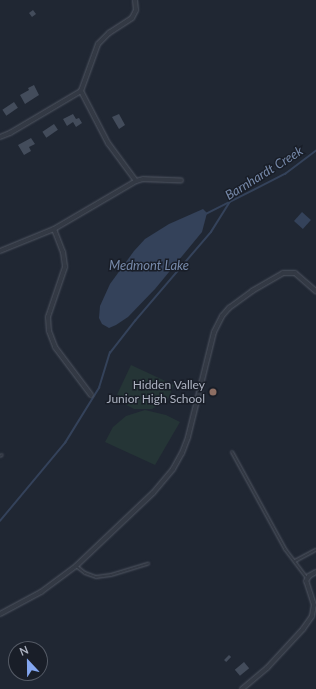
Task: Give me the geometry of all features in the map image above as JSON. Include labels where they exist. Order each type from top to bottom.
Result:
[{"type":"street","points":[[0,137],[24,125],[81,91],[98,44],[109,33],[132,18],[136,10],[135,0]]},
{"type":"street","points":[[81,91],[108,143],[136,180]]},
{"type":"street","points":[[0,251],[54,229],[136,180],[181,180]]},
{"type":"street","points":[[54,229],[63,252],[65,267],[48,317],[49,331],[56,347],[91,395]]},
{"type":"street","points":[[0,614],[41,592],[76,566],[153,493],[166,478],[179,460],[193,419],[210,344],[222,316],[237,301],[283,273],[295,273],[316,291]]},
{"type":"street","points":[[242,689],[267,668],[303,629],[312,616],[314,605],[306,584],[307,578],[316,572]]},
{"type":"lane","points":[[232,452],[285,549],[307,578]]},
{"type":"lane","points":[[295,562],[316,550]]},
{"type":"lane","points":[[76,566],[90,576],[102,576],[148,564]]},
{"type":"shaded area","points":[[131,365],[174,385],[168,399],[152,409],[134,409],[115,399]]},
{"type":"shaded area","points":[[145,410],[166,415],[180,422],[155,465],[105,442],[113,427],[126,416]]},
{"type":"water","name":"Medmont Lake","points":[[203,209],[207,213],[202,232],[155,289],[128,317],[116,325],[109,328],[102,324],[99,318],[100,306],[110,284],[134,251],[145,239],[169,224]]},
{"type":"water","points":[[302,212],[311,220],[303,229],[294,221]]},
{"type":"building","points":[[33,10],[36,14],[32,17],[29,13]]},
{"type":"building","points":[[34,85],[39,95],[25,104],[20,95]]},
{"type":"building","points":[[14,102],[18,108],[6,116],[2,110]]},
{"type":"building","points":[[73,114],[76,119],[79,118],[82,123],[76,127],[73,122],[67,126],[63,119]]},
{"type":"building","points":[[119,114],[125,125],[119,129],[112,117]]},
{"type":"building","points":[[54,124],[58,130],[46,138],[42,132]]},
{"type":"building","points":[[31,138],[35,144],[29,147],[31,151],[24,155],[18,145]]},
{"type":"building","points":[[229,655],[231,657],[226,662],[224,660]]},
{"type":"building","points":[[244,662],[249,668],[240,676],[235,670]]},
{"type":"waterway","name":"Barnhardt Creek","points":[[206,214],[285,174],[316,151]]},
{"type":"waterway","name":"Barnhardt Creek","points":[[0,521],[65,443],[99,388],[110,353],[135,321],[211,232],[230,202]]},
{"type":"place","name":"Hidden Valley Junior High School","points":[[213,392]]}]
